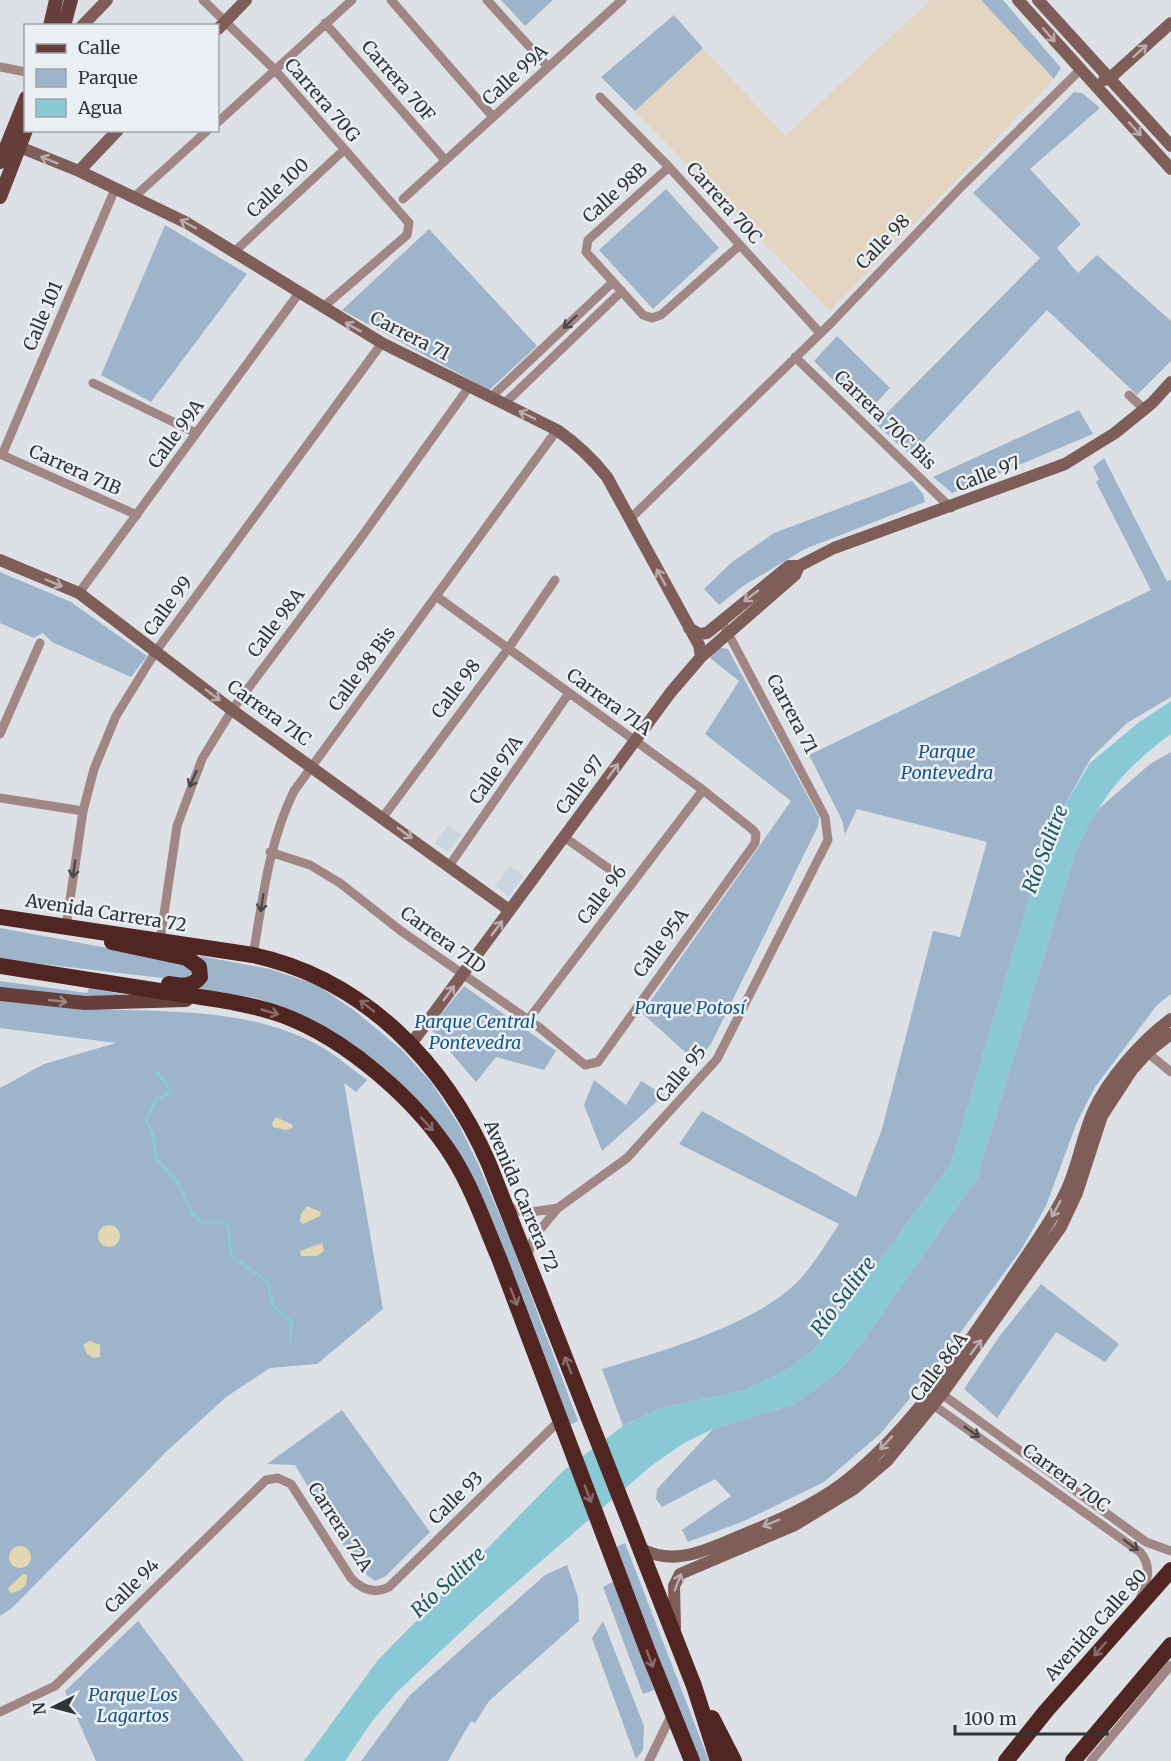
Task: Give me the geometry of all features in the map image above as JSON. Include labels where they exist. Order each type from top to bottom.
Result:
[{"type":"highway","name":"Avenida Carrera 72","points":[[0,917],[253,955],[292,965],[328,981],[369,1007],[411,1044],[448,1088],[482,1146],[694,1686],[729,1758]]},
{"type":"highway","points":[[66,927],[126,947],[187,958],[195,962],[200,972],[196,981],[187,986],[154,981],[101,982]]},
{"type":"highway","points":[[0,966],[213,999],[282,1015],[335,1042],[392,1088],[438,1137],[473,1196],[692,1761]]},
{"type":"highway","name":"Avenida Calle 80","points":[[1006,1761],[1138,1605],[1171,1570]]},
{"type":"highway","points":[[1073,1761],[1171,1645]]},
{"type":"highway","points":[[662,1688],[681,1761]]},
{"type":"main road","points":[[50,24],[56,0]]},
{"type":"main road","points":[[65,24],[71,0]]},
{"type":"main road","points":[[0,197],[24,107]]},
{"type":"main road","points":[[0,162],[24,132]]},
{"type":"main road","points":[[0,994],[85,1003],[213,999]]},
{"type":"street","points":[[84,24],[107,0]]},
{"type":"street","name":"Carrera 70G","points":[[203,0],[221,25],[275,70],[407,220],[410,227],[407,235],[322,308]]},
{"type":"street","points":[[221,25],[246,0]]},
{"type":"street","points":[[219,121],[352,0]]},
{"type":"street","points":[[391,0],[493,117]]},
{"type":"street","points":[[487,0],[548,67]]},
{"type":"street","name":"Calle 99A","points":[[403,199],[622,0]]},
{"type":"street","points":[[1018,0],[1171,169]]},
{"type":"street","points":[[1038,0],[1171,146]]},
{"type":"street","name":"Carrera 70F","points":[[325,23],[445,160]]},
{"type":"street","points":[[1080,70],[1100,80],[1110,78],[1171,23]]},
{"type":"street","points":[[0,67],[24,72]]},
{"type":"street","name":"Calle 98","points":[[630,519],[820,333],[1080,70]]},
{"type":"street","name":"Carrera 70C","points":[[600,98],[669,167],[820,333]]},
{"type":"street","points":[[79,171],[116,132]]},
{"type":"street","points":[[133,198],[206,132]]},
{"type":"street","name":"Carrera 71","points":[[14,145],[79,171],[187,224],[235,251],[322,308],[382,343],[557,430],[593,458],[607,477],[699,645],[701,657]]},
{"type":"street","name":"Calle 100","points":[[235,251],[344,150]]},
{"type":"street","name":"Calle 98B","points":[[613,282],[586,252],[588,240],[669,167]]},
{"type":"street","name":"Calle 101","points":[[1,455],[115,189]]},
{"type":"street","points":[[491,397],[613,282],[643,315],[652,318],[661,315],[740,245]]},
{"type":"street","points":[[504,404],[622,291]]},
{"type":"street","name":"Calle 99A","points":[[79,593],[299,293]]},
{"type":"street","name":"Calle 99","points":[[66,927],[82,811],[105,741],[137,679],[382,343]]},
{"type":"street","name":"Carrera 70C Bis","points":[[795,357],[951,508]]},
{"type":"street","name":"Calle 97","points":[[689,628],[703,635],[789,566],[799,566],[834,548],[951,508],[1065,464],[1109,437],[1144,409],[1171,382]]},
{"type":"street","points":[[93,383],[196,433]]},
{"type":"street","name":"Calle 98A","points":[[160,941],[177,826],[188,791],[202,759],[232,710],[470,387]]},
{"type":"street","points":[[1129,395],[1144,409]]},
{"type":"street","name":"Calle 98 Bis","points":[[253,955],[270,852],[280,820],[294,791],[557,430]]},
{"type":"street","name":"Carrera 71B","points":[[1,455],[137,515]]},
{"type":"street","name":"Carrera 71C","points":[[0,560],[79,593],[232,710],[312,765],[509,910]]},
{"type":"street","name":"Calle 97","points":[[411,1044],[635,741],[701,657],[795,575],[799,566]]},
{"type":"street","name":"Calle 98","points":[[383,817],[508,649],[555,580]]},
{"type":"street","name":"Carrera 71A","points":[[436,596],[702,790],[753,830],[756,839]]},
{"type":"street","name":"Carrera 71","points":[[721,620],[800,767],[828,828]]},
{"type":"street","points":[[0,734],[40,643]]},
{"type":"street","name":"Calle 97A","points":[[449,866],[569,693]]},
{"type":"street","name":"Calle 96","points":[[528,1020],[702,790]]},
{"type":"street","points":[[0,798],[82,811]]},
{"type":"street","name":"Calle 95","points":[[527,1260],[534,1237],[558,1208],[627,1158],[717,1059],[828,840],[828,828]]},
{"type":"street","points":[[564,837],[615,873]]},
{"type":"street","name":"Calle 95A","points":[[591,1065],[598,1062],[756,839]]},
{"type":"street","name":"Carrera 71D","points":[[270,852],[310,865],[340,883],[401,931],[528,1020],[583,1064],[591,1065]]},
{"type":"street","name":"Calle 86A","points":[[676,1640],[674,1586],[680,1574],[795,1525],[854,1489],[887,1461],[1061,1227],[1077,1193],[1102,1116],[1144,1050],[1171,1019]]},
{"type":"street","name":"Calle 86A","points":[[1144,1050],[1171,1034]]},
{"type":"street","points":[[1144,1050],[1171,1072]]},
{"type":"street","name":"Calle 95","points":[[506,1206],[525,1212],[558,1208]]},
{"type":"street","name":"Carrera 70C","points":[[937,1391],[1146,1542],[1171,1551]]},
{"type":"street","name":"Carrera 70C","points":[[929,1402],[1140,1552],[1148,1562],[1149,1569],[1138,1605]]},
{"type":"street","name":"Calle 86A","points":[[640,1548],[661,1558],[679,1557],[786,1517],[823,1497],[857,1472],[929,1402]]},
{"type":"street","name":"Calle 93","points":[[372,1591],[389,1587],[560,1420]]},
{"type":"street","name":"Carrera 72A","points":[[282,1479],[293,1485],[351,1578],[358,1585],[372,1591]]},
{"type":"street","name":"Calle 94","points":[[0,1712],[55,1686],[258,1485],[266,1480],[282,1479]]},
{"type":"street","points":[[1091,1761],[1171,1665]]},
{"type":"street","points":[[649,1761],[670,1718]]},
{"type":"shaded area","points":[[930,0],[981,0],[1054,79],[830,311],[635,111],[703,48],[785,136]]},
{"type":"shaded area","points":[[448,825],[461,835],[448,852],[435,843]]},
{"type":"shaded area","points":[[510,866],[524,876],[509,897],[495,886]]},
{"type":"green space","points":[[501,0],[553,0],[525,26]]},
{"type":"green space","points":[[981,0],[1003,0],[1061,68],[1054,79]]},
{"type":"green space","points":[[674,15],[703,48],[635,111],[601,77]]},
{"type":"green space","points":[[1074,92],[1082,93],[1100,108],[1030,169],[1081,224],[1057,248],[1078,273],[1097,255],[1171,321],[1171,361],[1137,395],[1047,310],[911,456],[876,424],[1040,258],[973,193]]},
{"type":"green space","points":[[666,189],[719,248],[653,309],[599,250]]},
{"type":"green space","points":[[165,225],[247,274],[151,402],[101,375]]},
{"type":"green space","points":[[429,229],[537,346],[489,390],[342,310]]},
{"type":"green space","points":[[837,336],[890,388],[866,414],[814,361]]},
{"type":"green space","points":[[1079,410],[1093,434],[952,493],[933,477]]},
{"type":"green space","name":"Parque Pontevedra","points":[[1104,458],[1167,581],[1171,580],[1171,697],[1127,723],[1091,758],[1060,813],[1037,872],[951,1164],[815,1348],[786,1371],[742,1391],[661,1408],[623,1426],[602,1369],[702,1337],[774,1301],[805,1273],[839,1224],[679,1144],[702,1111],[856,1197],[882,1129],[933,931],[960,937],[987,842],[857,809],[845,834],[842,820],[809,755],[1151,590],[1096,482],[1099,479],[1093,467]]},
{"type":"green space","points":[[912,481],[923,494],[925,502],[805,549],[743,586],[719,605],[704,589],[732,562],[774,533]]},
{"type":"green space","points":[[0,572],[71,602],[147,656],[131,677],[52,642],[43,633],[34,638],[0,623]]},
{"type":"green space","name":"Parque Potosí","points":[[717,647],[728,649],[819,817],[818,826],[711,1044],[696,1062],[642,1013],[791,801],[705,734],[739,681],[710,658]]},
{"type":"green space","points":[[1171,752],[1171,994],[1157,1005],[1095,1087],[1077,1122],[1046,1206],[1021,1250],[927,1378],[880,1434],[824,1482],[744,1521],[688,1542],[682,1530],[731,1496],[715,1479],[662,1507],[656,1499],[657,1489],[713,1429],[794,1404],[833,1376],[849,1360],[977,1178],[1075,853],[1094,813],[1150,764]]},
{"type":"green space","points":[[0,928],[178,961],[190,966],[192,972],[187,978],[179,980],[0,959]]},
{"type":"green space","points":[[200,956],[270,969],[317,985],[355,1011],[401,1049],[431,1082],[459,1125],[479,1166],[511,1242],[578,1421],[570,1425],[500,1241],[416,1100],[388,1071],[347,1040],[300,1014],[256,998],[194,988],[208,975]]},
{"type":"green space","points":[[0,981],[87,993],[89,988],[137,997],[92,998],[0,988]]},
{"type":"green space","name":"Parque Central Pontevedra","points":[[464,986],[556,1051],[544,1070],[496,1057],[476,1082],[430,1028]]},
{"type":"green space","points":[[0,1000],[73,1008],[196,1013],[257,1022],[314,1043],[335,1055],[367,1080],[356,1092],[344,1083],[383,1309],[317,1364],[270,1368],[226,1397],[166,1452],[12,1608],[0,1616],[0,1088],[44,1064],[116,1043],[0,1028]]},
{"type":"green space","points":[[594,1080],[626,1105],[641,1081],[664,1095],[602,1151],[584,1105]]},
{"type":"green space","points":[[1041,1284],[1119,1344],[1105,1362],[1056,1332],[997,1418],[964,1389],[999,1337]]},
{"type":"green space","points":[[342,1410],[430,1532],[386,1576],[375,1581],[357,1568],[295,1465],[267,1464]]},
{"type":"green space","points":[[625,1543],[709,1761],[698,1761],[616,1547]]},
{"type":"green space","points":[[567,1565],[578,1597],[579,1621],[489,1701],[475,1723],[471,1721],[448,1761],[361,1761],[410,1695],[545,1575]]},
{"type":"green space","points":[[614,1581],[654,1690],[643,1694],[603,1587]]},
{"type":"green space","name":"Parque Los Lagartos","points":[[138,1621],[244,1761],[96,1761],[65,1691]]},
{"type":"green space","points":[[603,1621],[644,1726],[643,1750],[636,1759],[592,1638]]},
{"type":"sand","points":[[276,1117],[293,1125],[292,1128],[285,1130],[273,1127],[272,1123]]},
{"type":"sand","points":[[307,1206],[321,1212],[320,1216],[303,1224],[300,1221],[301,1214]]},
{"type":"sand","points":[[109,1225],[119,1232],[120,1236],[113,1246],[109,1247],[99,1240],[98,1236],[105,1226]]},
{"type":"sand","points":[[322,1243],[324,1251],[317,1256],[301,1256],[300,1251]]},
{"type":"sand","points":[[90,1341],[100,1345],[100,1357],[94,1358],[87,1354],[83,1345]]},
{"type":"sand","points":[[20,1546],[30,1553],[31,1557],[24,1567],[20,1568],[10,1561],[9,1557],[16,1547]]},
{"type":"sand","points":[[23,1574],[27,1575],[26,1585],[19,1591],[10,1593],[8,1588]]},
{"type":"water","points":[[1171,701],[1171,734],[1139,760],[1114,787],[1094,816],[1075,853],[977,1178],[849,1360],[833,1376],[794,1404],[713,1429],[684,1443],[651,1466],[480,1614],[397,1692],[373,1720],[345,1761],[304,1761],[378,1660],[563,1471],[623,1426],[661,1408],[742,1391],[786,1371],[815,1348],[951,1164],[1037,872],[1060,813],[1090,763],[1138,723]]},
{"type":"waterway","points":[[157,1072],[172,1092],[156,1100],[146,1119],[153,1135],[156,1158],[179,1184],[192,1214],[203,1223],[219,1222],[228,1225],[231,1256],[267,1281],[273,1306],[292,1322],[290,1341]]},
{"type":"water label","name":"Río Salitre","points":[[1045,849]]},
{"type":"water label","name":"Río Salitre","points":[[843,1296]]},
{"type":"water label","name":"Río Salitre","points":[[448,1582]]}]
